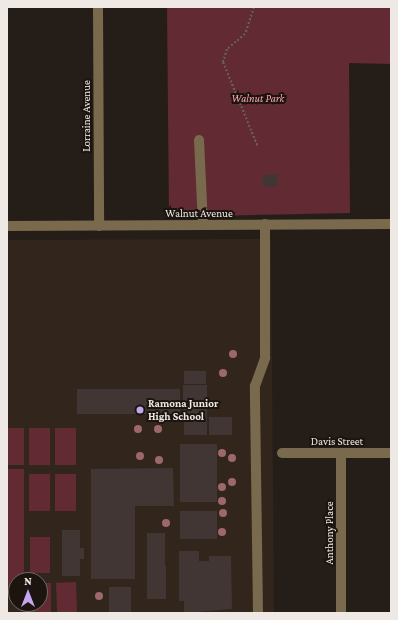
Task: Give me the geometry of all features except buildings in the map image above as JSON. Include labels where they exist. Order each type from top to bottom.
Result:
[{"type":"street","name":"Lorraine Avenue","points":[[98,7],[99,226]]},
{"type":"street","points":[[199,140],[203,225]]},
{"type":"street","points":[[258,613],[255,386],[265,358],[265,224]]},
{"type":"street","name":"Walnut Avenue","points":[[7,226],[391,224]]},
{"type":"street","name":"Davis Street","points":[[282,453],[391,453]]},
{"type":"street","name":"Anthony Place","points":[[341,453],[341,613]]},
{"type":"path","points":[[254,7],[245,34],[227,49],[223,62],[258,147]]},
{"type":"shaded area","name":"Ramona Junior High School","points":[[271,239],[274,613],[7,613],[7,240]]},
{"type":"green space","name":"Walnut Park","points":[[167,7],[391,7],[391,64],[349,63],[350,213],[169,217]]},
{"type":"green space","points":[[7,428],[24,428],[24,465],[7,465]]},
{"type":"green space","points":[[29,428],[50,428],[50,465],[29,465]]},
{"type":"green space","points":[[55,428],[76,428],[76,465],[55,465]]},
{"type":"green space","points":[[7,469],[24,469],[24,572],[8,572],[7,588]]},
{"type":"green space","points":[[29,474],[50,474],[50,511],[29,511]]},
{"type":"green space","points":[[55,474],[76,474],[76,511],[55,511]]},
{"type":"green space","points":[[30,537],[50,537],[50,573],[30,572]]},
{"type":"green space","points":[[76,582],[77,613],[57,613],[56,583]]},
{"type":"green space","points":[[48,583],[51,583],[51,613],[30,613],[48,612]]},
{"type":"place","name":"Ramona Junior High School","points":[[140,410]]}]
